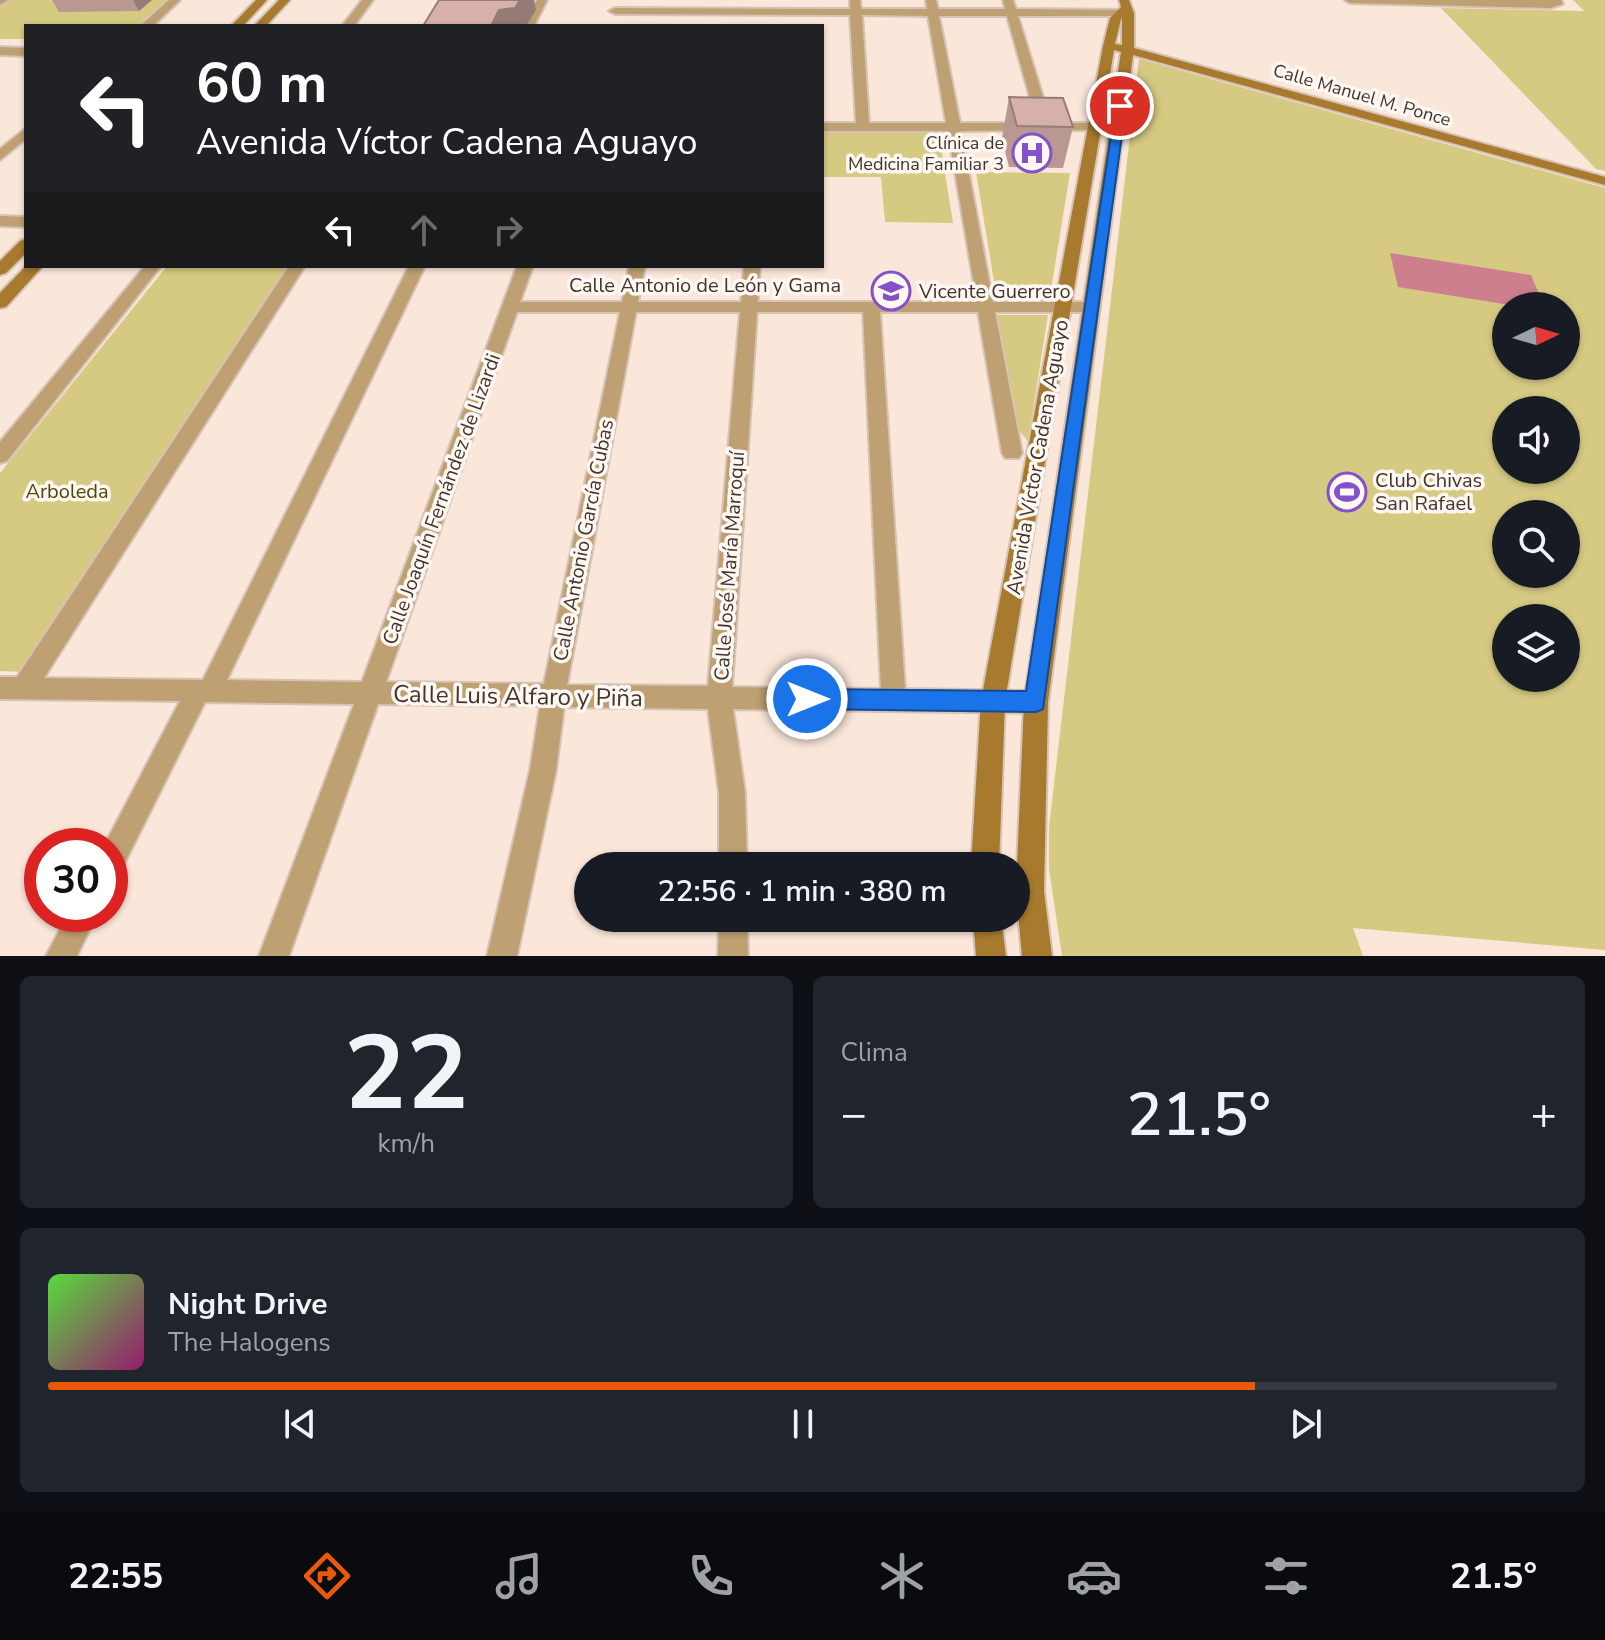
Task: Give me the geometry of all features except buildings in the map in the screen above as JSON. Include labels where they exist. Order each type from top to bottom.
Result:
[{"type":"street","points":[[148,24],[175,0]]},
{"type":"street","points":[[239,24],[262,0]]},
{"type":"street","points":[[262,24],[285,0]]},
{"type":"street","points":[[350,24],[368,0]]},
{"type":"street","points":[[529,24],[542,0]]},
{"type":"street","points":[[1350,0],[1557,2]]},
{"type":"street","points":[[617,6],[1124,8]]},
{"type":"street","points":[[855,6],[863,126]]},
{"type":"street","points":[[932,6],[1012,453]]},
{"type":"street","points":[[1010,6],[1045,127]]},
{"type":"street","name":"Avenida Víctor Cadena Aguayo","points":[[1037,956],[1030,891],[1036,702],[1092,307],[1124,8]]},
{"type":"street","name":"Avenida Víctor Cadena Aguayo","points":[[986,852],[993,701],[1095,127],[1119,47],[1124,8]]},
{"type":"street","name":"Calle Manuel M. Ponce","points":[[1119,47],[1605,181]]},
{"type":"street","points":[[0,51],[23,52]]},
{"type":"street","points":[[0,67],[23,52]]},
{"type":"street","points":[[824,127],[1095,127]]},
{"type":"street","points":[[0,156],[24,134]]},
{"type":"street","points":[[0,221],[24,222]]},
{"type":"street","points":[[0,270],[24,246]]},
{"type":"street","points":[[0,303],[33,268]]},
{"type":"street","points":[[0,456],[151,268]]},
{"type":"street","points":[[8,692],[296,268]]},
{"type":"street","points":[[128,829],[204,691],[416,268]]},
{"type":"street","name":"Calle Joaquín Fernández de Lizardi","points":[[274,956],[524,268]]},
{"type":"street","name":"Calle Antonio García Cubas","points":[[502,956],[543,770],[553,697],[637,268]]},
{"type":"street","name":"Calle José María Marroquí","points":[[733,852],[732,793],[719,698],[752,268]]},
{"type":"street","name":"Calle Antonio de León y Gama","points":[[510,307],[1092,307]]},
{"type":"street","points":[[871,307],[894,700]]},
{"type":"street","name":"Calle Luis Alfaro y Piña","points":[[8,692],[204,691],[1036,702]]},
{"type":"street","points":[[61,956],[74,932]]},
{"type":"street","points":[[733,932],[733,956]]},
{"type":"street","points":[[988,932],[991,956]]},
{"type":"green space","points":[[9,0],[78,0],[61,11],[139,11],[152,0],[173,0],[146,24],[24,24],[24,39],[0,39],[0,7]]},
{"type":"green space","points":[[1573,0],[1605,0],[1605,171],[1596,169],[1441,8],[1584,11]]},
{"type":"green space","name":"Club Chivas San Rafael","points":[[1139,59],[1605,188],[1605,950],[1353,928],[1363,956],[1062,956],[1049,869],[1049,827]]},
{"type":"green space","points":[[938,129],[953,223],[885,222],[881,177],[824,177],[824,131]]},
{"type":"green space","points":[[976,172],[1070,173],[1049,302],[997,300]]},
{"type":"green space","name":"Arboleda","points":[[165,268],[290,268],[24,672],[0,671],[0,473]]},
{"type":"green space","points":[[996,315],[1048,315],[1028,441],[1011,422],[1002,393]]},
{"type":"shaded area","points":[[1390,253],[1531,275],[1538,292],[1492,292],[1492,302],[1398,287]]},
{"type":"place","name":"Clínica de Medicina Familiar 3","points":[[1032,153]]},
{"type":"place","name":"Vicente Guerrero","points":[[891,291]]},
{"type":"place","name":"Club Chivas San Rafael","points":[[1347,492]]},
{"type":"route","points":[[807,699],[1036,702],[1120,106]]}]
